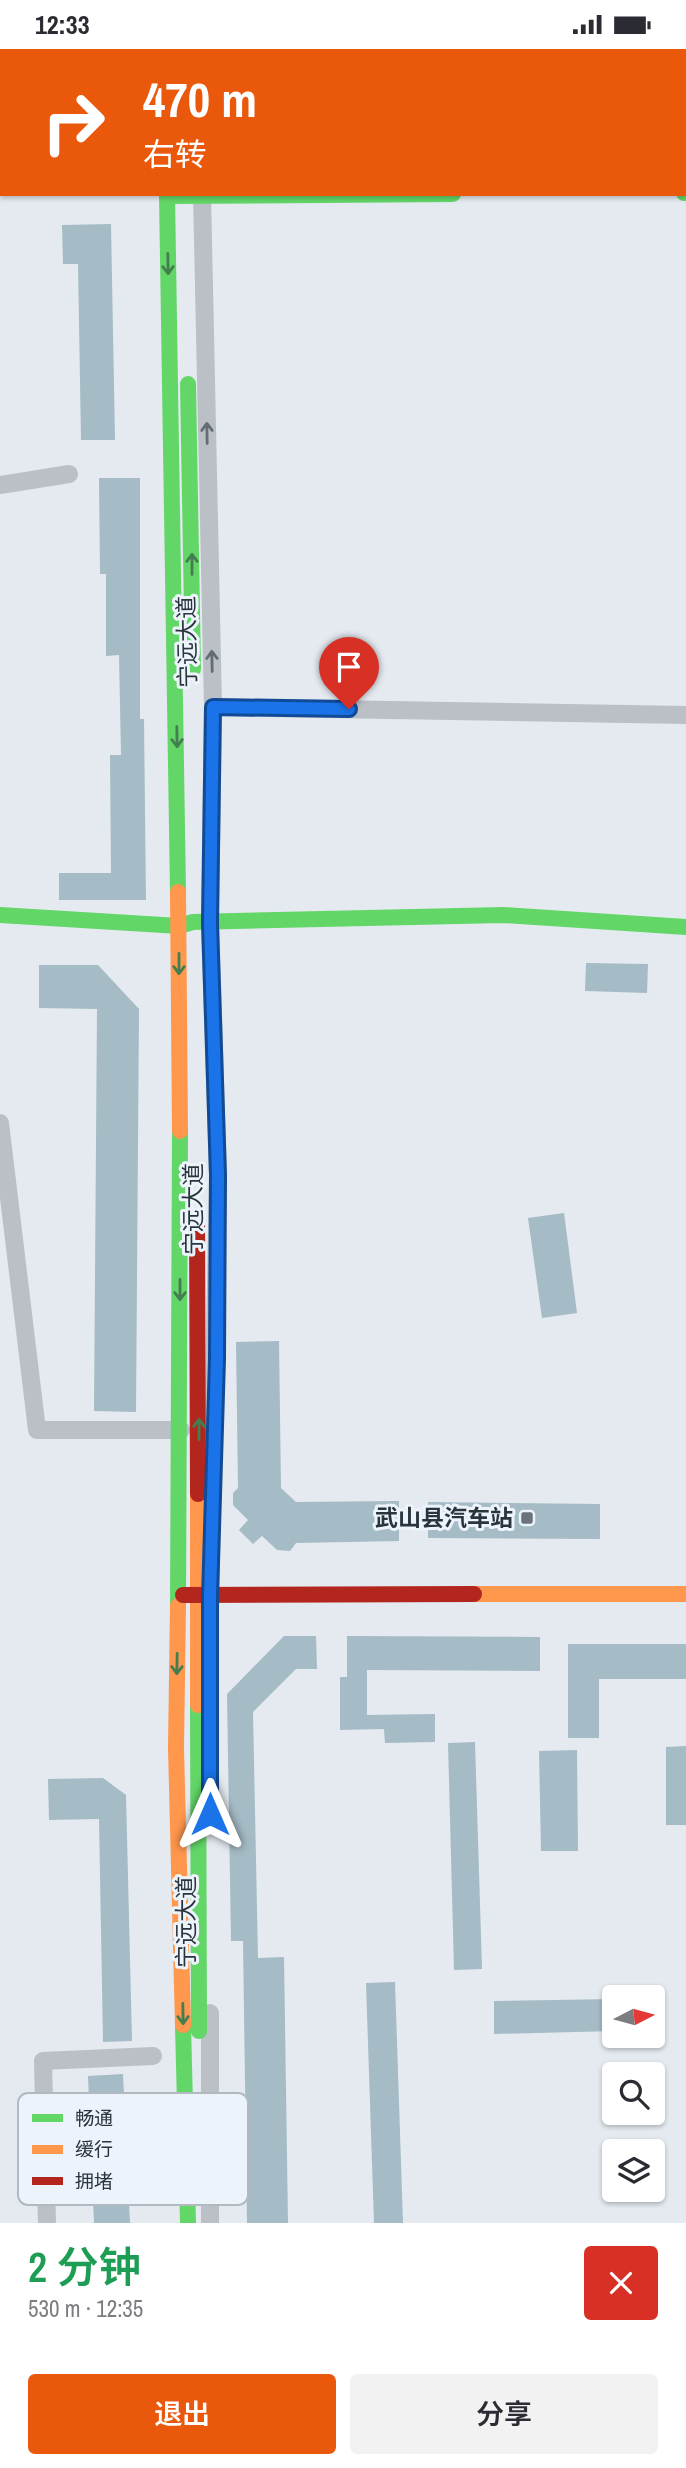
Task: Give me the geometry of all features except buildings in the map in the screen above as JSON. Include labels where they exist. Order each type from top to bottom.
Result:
[{"type":"main road","points":[[174,196],[186,332]]},
{"type":"main road","name":"宁远大道","points":[[174,196],[194,924],[176,1748],[185,2093]]},
{"type":"main road","name":"宁远大道","points":[[187,372],[193,687]]},
{"type":"main road","name":"宁远大道","points":[[193,770],[204,1596],[201,2093]]},
{"type":"main road","points":[[0,915],[194,924],[503,915],[686,927]]},
{"type":"main road","points":[[178,1595],[686,1594]]},
{"type":"main road","name":"宁远大道","points":[[188,2205],[188,2223]]},
{"type":"main road","name":"宁远大道","points":[[200,2205],[200,2223]]},
{"type":"street","name":"宁远大道","points":[[202,196],[213,707],[194,924],[218,1175],[217,1359],[204,1596],[209,2093]]},
{"type":"street","points":[[0,485],[69,474]]},
{"type":"street","points":[[213,707],[686,715]]},
{"type":"street","points":[[0,1123],[37,1430],[181,1430]]},
{"type":"street","points":[[44,2093],[43,2061],[153,2056]]},
{"type":"street","points":[[47,2205],[47,2223]]},
{"type":"street","name":"宁远大道","points":[[210,2205],[210,2223]]},
{"type":"traffic: fast","points":[[167,196],[178,892]]},
{"type":"traffic: fast","points":[[188,384],[193,669]]},
{"type":"traffic: fast","points":[[0,915],[179,926],[193,922],[503,915],[686,927]]},
{"type":"traffic: fast","points":[[178,1606],[180,1131]]},
{"type":"traffic: fast","points":[[198,1705],[199,2031]]},
{"type":"traffic: fast","points":[[183,2025],[185,2093]]},
{"type":"traffic: fast","points":[[188,2205],[188,2223]]},
{"type":"traffic: slow","points":[[178,892],[180,1131]]},
{"type":"traffic: slow","points":[[198,1494],[198,1705]]},
{"type":"traffic: slow","points":[[474,1594],[686,1594]]},
{"type":"traffic: slow","points":[[178,1606],[176,1748],[183,2025]]},
{"type":"traffic: jam","points":[[197,1217],[198,1494]]},
{"type":"traffic: jam","points":[[183,1595],[474,1594]]},
{"type":"place","name":"武山县汽车站","points":[[527,1518]]},
{"type":"route","points":[[210,1814],[210,1597],[217,1359],[218,1175],[210,923],[213,707],[349,709]]}]
